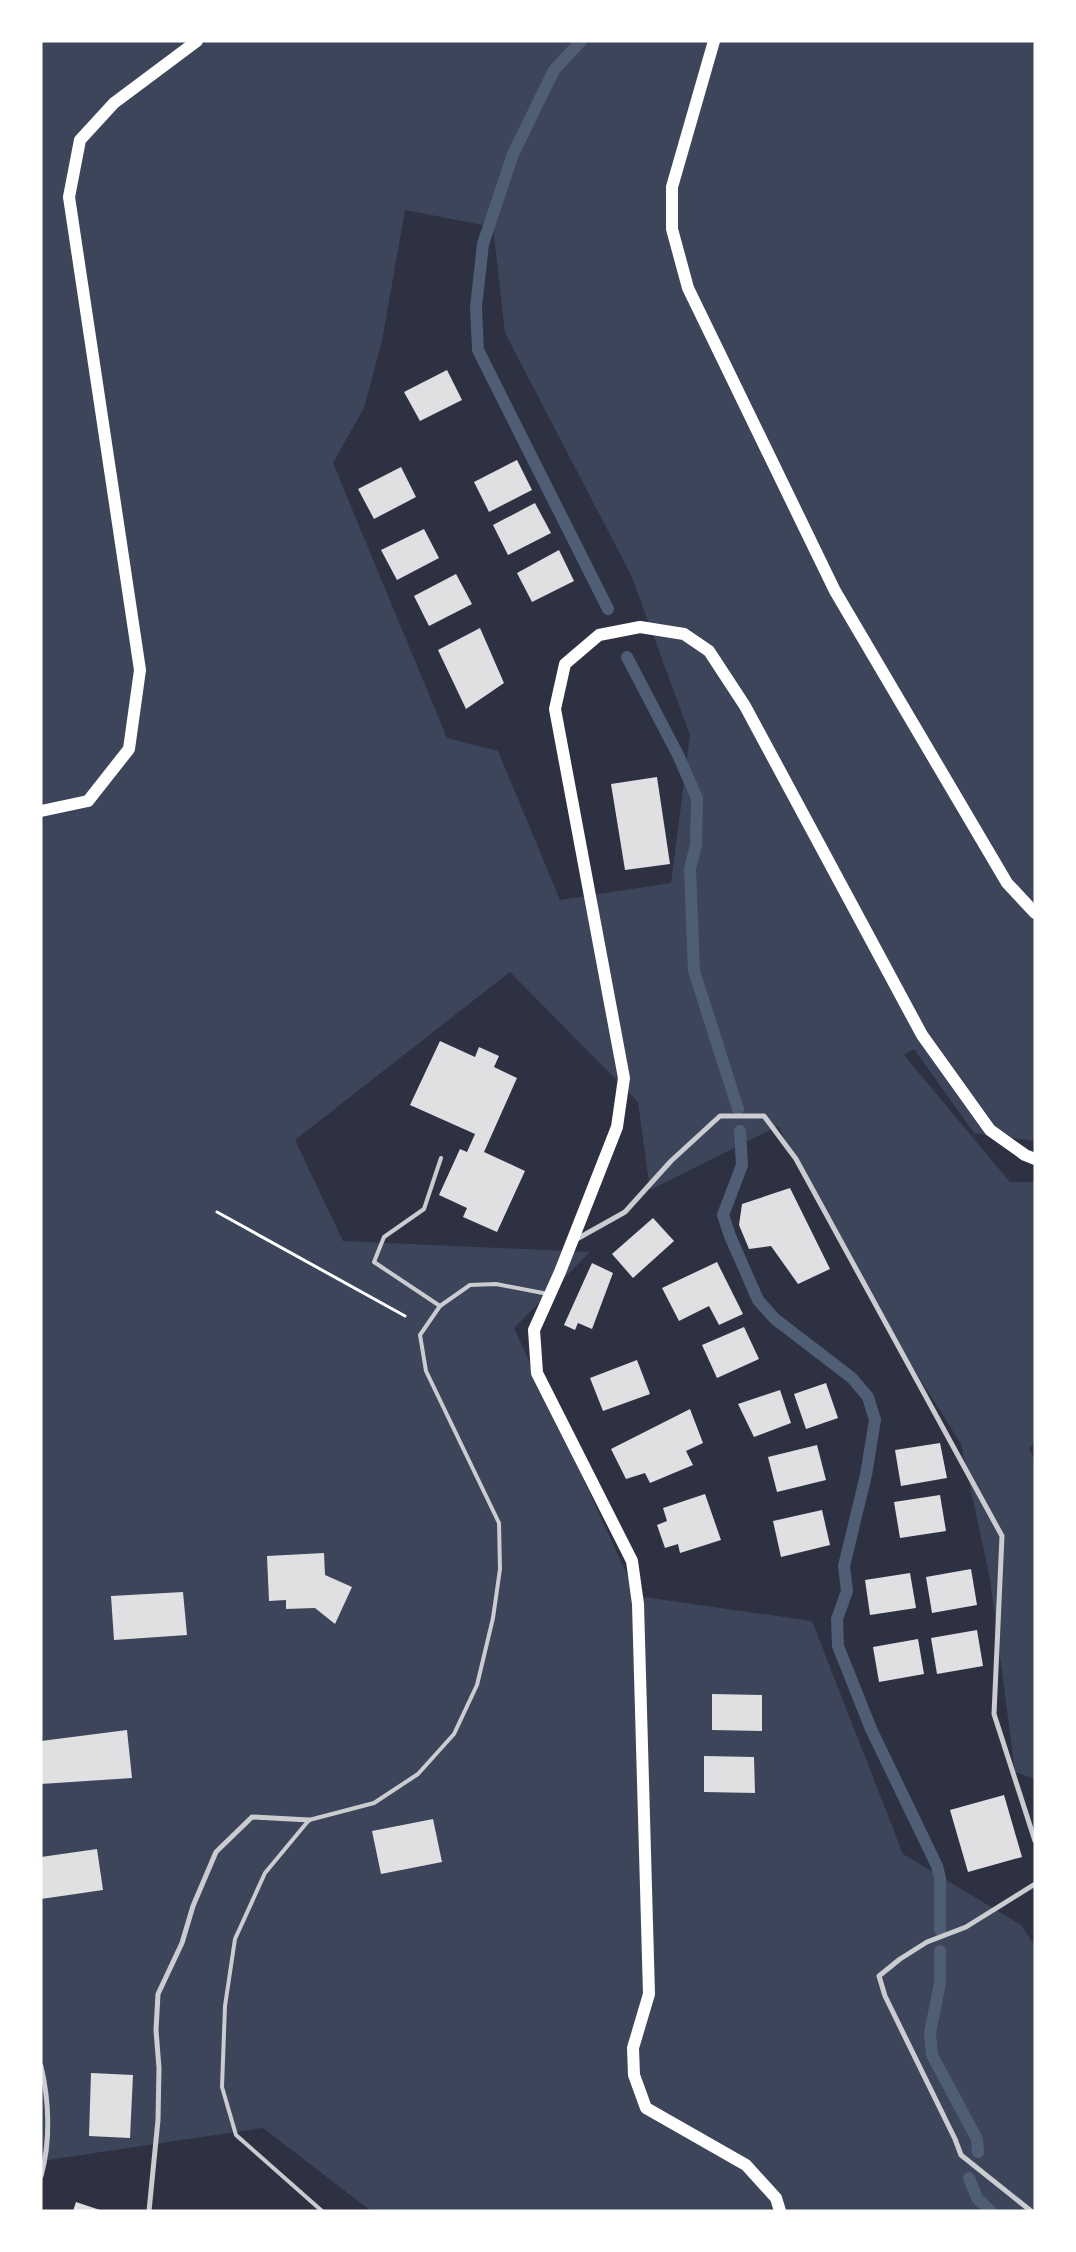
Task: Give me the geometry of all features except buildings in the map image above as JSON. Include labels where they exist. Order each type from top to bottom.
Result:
[{"type":"main road","points":[[41,811],[88,801],[129,750],[140,670],[69,197],[80,140],[114,103],[197,41]]},
{"type":"main road","points":[[714,41],[672,187],[672,229],[688,288],[835,591],[1007,883],[1035,913]]},
{"type":"main road","points":[[780,2211],[776,2198],[746,2165],[646,2108],[634,2075],[633,2048],[649,1994],[638,1604],[632,1561],[537,1373],[534,1330],[573,1241],[618,1127],[624,1078],[555,709],[565,664],[599,635],[640,627],[684,634],[708,650],[744,706],[922,1035],[990,1130],[1024,1155],[1035,1159]]},
{"type":"street","points":[[573,1241],[625,1212],[671,1161],[720,1116],[764,1116],[796,1159],[1002,1536],[994,1714],[1035,1841]]},
{"type":"street","points":[[149,2211],[158,2120],[159,2068],[156,2030],[158,1994],[182,1944],[193,1906],[216,1852],[252,1817],[309,1820]]},
{"type":"street","points":[[1031,2211],[961,2155],[885,1996],[879,1976],[900,1959],[927,1942],[966,1927],[1035,1884]]},
{"type":"street","points":[[41,2066],[46,2090],[46,2158],[41,2176]]},
{"type":"lane","points":[[440,1306],[374,1262],[384,1237],[424,1209],[441,1158]]},
{"type":"lane","points":[[322,2211],[236,2135],[222,2087],[224,2006],[235,1939],[265,1873],[309,1820],[374,1803],[418,1774],[454,1734],[477,1685],[493,1618],[500,1569],[498,1523],[426,1371],[420,1335],[440,1306],[470,1286],[496,1284],[550,1294]]},
{"type":"path","points":[[217,1212],[426,1327]]},
{"type":"shaded area","points":[[41,41],[1035,41],[1035,1141],[974,1133],[914,1049],[904,1055],[1010,1182],[1035,1182],[1035,1441],[1029,1449],[1035,1461],[1035,1779],[1015,1772],[990,1579],[961,1444],[883,1320],[778,1126],[650,1190],[638,1102],[510,972],[295,1140],[343,1241],[590,1252],[514,1328],[637,1596],[812,1621],[903,1854],[1021,1925],[1035,1946],[1035,2211],[371,2211],[263,2128],[41,2161]],"holes":[[[405,210],[493,227],[505,333],[631,575],[690,735],[671,883],[560,900],[498,751],[447,738],[333,463],[364,408],[382,341]]]},
{"type":"waterway","points":[[581,41],[554,70],[513,154],[483,244],[476,307],[478,350],[608,609]]},
{"type":"waterway","points":[[627,657],[678,755],[697,798],[696,845],[690,869],[694,971],[738,1109]]},
{"type":"waterway","points":[[740,1131],[742,1165],[723,1215],[730,1236],[758,1300],[775,1319],[852,1378],[868,1397],[875,1420],[866,1475],[844,1566],[847,1591],[837,1619],[838,1646],[871,1729],[937,1866],[940,1878],[940,1930]]},
{"type":"waterway","points":[[940,1951],[940,1983],[930,2033],[932,2055],[977,2139],[978,2152]]},
{"type":"waterway","points":[[969,2178],[977,2198],[990,2211]]}]
